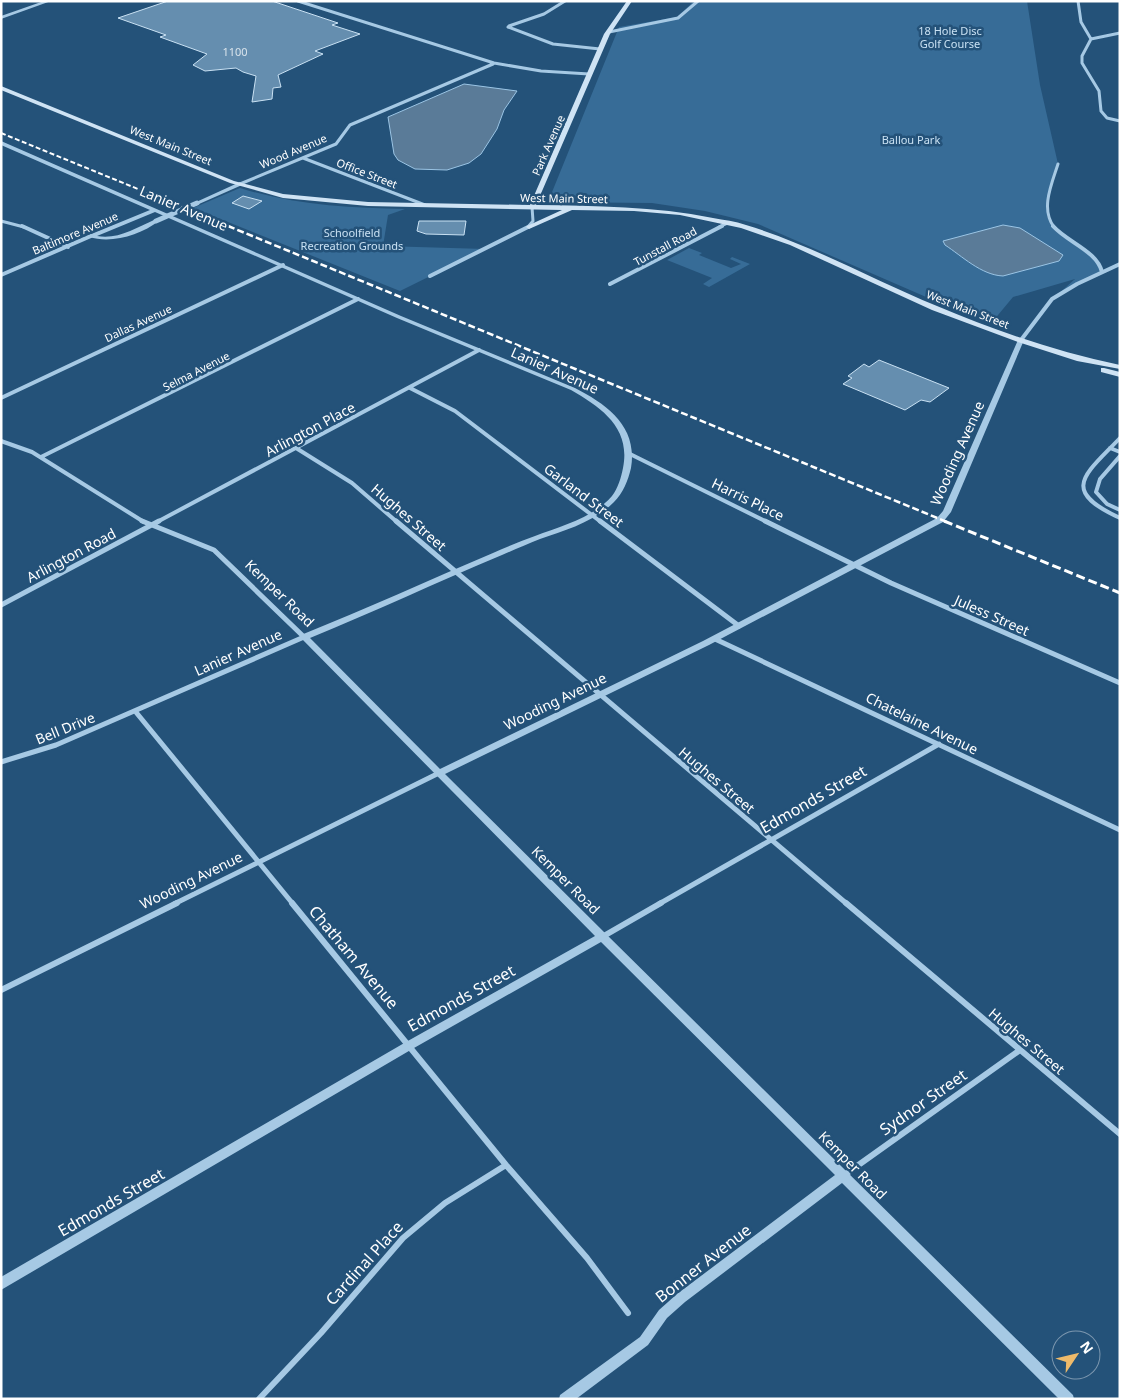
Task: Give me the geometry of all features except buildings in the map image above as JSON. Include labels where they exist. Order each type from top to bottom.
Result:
[{"type":"main road","name":"Park Avenue","points":[[532,207],[600,49],[630,1]]},
{"type":"main road","name":"West Main Street","points":[[1,88],[240,184],[307,200],[354,204],[657,210],[728,222],[778,238],[912,298],[1021,340],[1056,352],[1120,367]]},
{"type":"main road","points":[[529,227],[572,208]]},
{"type":"main road","points":[[1056,352],[1120,375]]},
{"type":"street","points":[[1,18],[49,1]]},
{"type":"street","points":[[298,1],[494,63],[540,71],[590,74]]},
{"type":"street","points":[[565,1],[544,14],[508,26],[553,44],[600,49]]},
{"type":"street","points":[[609,32],[678,18],[698,1]]},
{"type":"street","points":[[1077,1],[1081,22],[1091,39]]},
{"type":"street","points":[[1091,39],[1120,33]]},
{"type":"street","points":[[1091,39],[1082,56],[1082,63],[1099,91],[1101,111],[1108,118],[1120,121]]},
{"type":"street","name":"Wood Avenue","points":[[91,236],[104,239],[116,238],[336,144],[350,125],[494,63]]},
{"type":"street","name":"Lanier Avenue","points":[[1,143],[358,299],[574,389],[596,401],[614,418],[620,426],[630,454],[620,490],[609,503],[592,514],[135,711]]},
{"type":"street","name":"Office Street","points":[[303,158],[426,205]]},
{"type":"street","points":[[1058,164],[1048,197],[1049,222],[1061,236],[1098,260],[1102,272]]},
{"type":"street","name":"Park Avenue","points":[[529,227],[533,221],[532,207]]},
{"type":"street","name":"Baltimore Avenue","points":[[1,275],[156,210]]},
{"type":"street","points":[[1,221],[19,225],[68,247]]},
{"type":"street","name":"Tunstall Road","points":[[610,284],[728,222]]},
{"type":"street","points":[[430,276],[529,227]]},
{"type":"street","points":[[1021,340],[1052,299],[1077,284],[1120,264]]},
{"type":"street","name":"Dallas Avenue","points":[[1,398],[283,265]]},
{"type":"street","name":"Selma Avenue","points":[[41,458],[358,299]]},
{"type":"street","name":"Wooding Avenue","points":[[1,990],[439,773],[715,639],[934,524],[947,512],[1021,340]]},
{"type":"street","name":"Arlington Place","points":[[151,526],[479,350]]},
{"type":"street","name":"Garland Street","points":[[410,388],[455,411],[739,626]]},
{"type":"street","points":[[1120,438],[1088,473],[1081,484],[1084,496],[1093,505],[1118,518],[1120,511],[1102,501],[1096,494],[1095,485],[1120,456]]},
{"type":"street","name":"Kemper Road","points":[[1,441],[19,446],[41,458],[151,526],[202,544],[221,555],[602,937],[1068,1399]]},
{"type":"street","name":"Hughes Street","points":[[296,448],[352,483],[456,574],[1120,1134]]},
{"type":"street","points":[[1110,448],[1120,452]]},
{"type":"street","name":"Harris Place","points":[[630,454],[856,566]]},
{"type":"street","points":[[1088,473],[1100,478]]},
{"type":"street","name":"Arlington Road","points":[[1,605],[151,526]]},
{"type":"street","name":"Juless Street","points":[[856,566],[1120,683]]},
{"type":"street","name":"Chatelaine Avenue","points":[[715,639],[772,664],[1120,830]]},
{"type":"street","name":"Bell Drive","points":[[1,762],[56,745],[135,711]]},
{"type":"street","name":"Chatham Avenue","points":[[135,711],[257,863],[410,1046],[506,1165],[587,1258],[628,1313]]},
{"type":"street","name":"Edmonds Street","points":[[1,1284],[410,1046],[773,841],[939,744]]},
{"type":"street","name":"Sydnor Street","points":[[843,1176],[1020,1050]]},
{"type":"street","name":"Cardinal Place","points":[[259,1399],[321,1333],[403,1238],[445,1203],[506,1165]]},
{"type":"street","name":"Bonner Avenue","points":[[565,1399],[644,1341],[663,1314],[681,1298],[843,1176]]},
{"type":"green space","name":"Ballou Park","points":[[694,1],[1027,1],[1040,85],[1058,164],[1049,197],[1047,217],[1055,231],[1100,263],[1102,272],[1060,293],[1045,306],[1075,279],[1013,297],[993,321],[933,300],[758,224],[705,211],[652,203],[548,202],[619,27],[677,17]]},
{"type":"green space","name":"Schoolfield Recreation Grounds","points":[[240,188],[301,202],[363,208],[405,209],[388,215],[383,246],[485,249],[400,291],[193,208]]},
{"type":"green space","points":[[689,248],[702,253],[699,255],[731,268],[741,264],[730,259],[732,257],[750,264],[709,287],[703,284],[712,278],[667,260]]},
{"type":"shaded area","points":[[464,84],[517,91],[504,110],[497,129],[481,154],[469,163],[447,170],[415,169],[398,160],[394,154],[388,117]]},
{"type":"shaded area","points":[[1003,225],[1020,228],[1063,255],[1059,261],[1003,276],[979,269],[945,245],[943,241]]},
{"type":"railway","points":[[1,133],[231,227]]},
{"type":"railway","points":[[228,226],[947,522]]},
{"type":"railway","points":[[944,521],[1120,593]]},
{"type":"park label","name":"18 Hole Disc Golf Course","points":[[950,36]]}]
